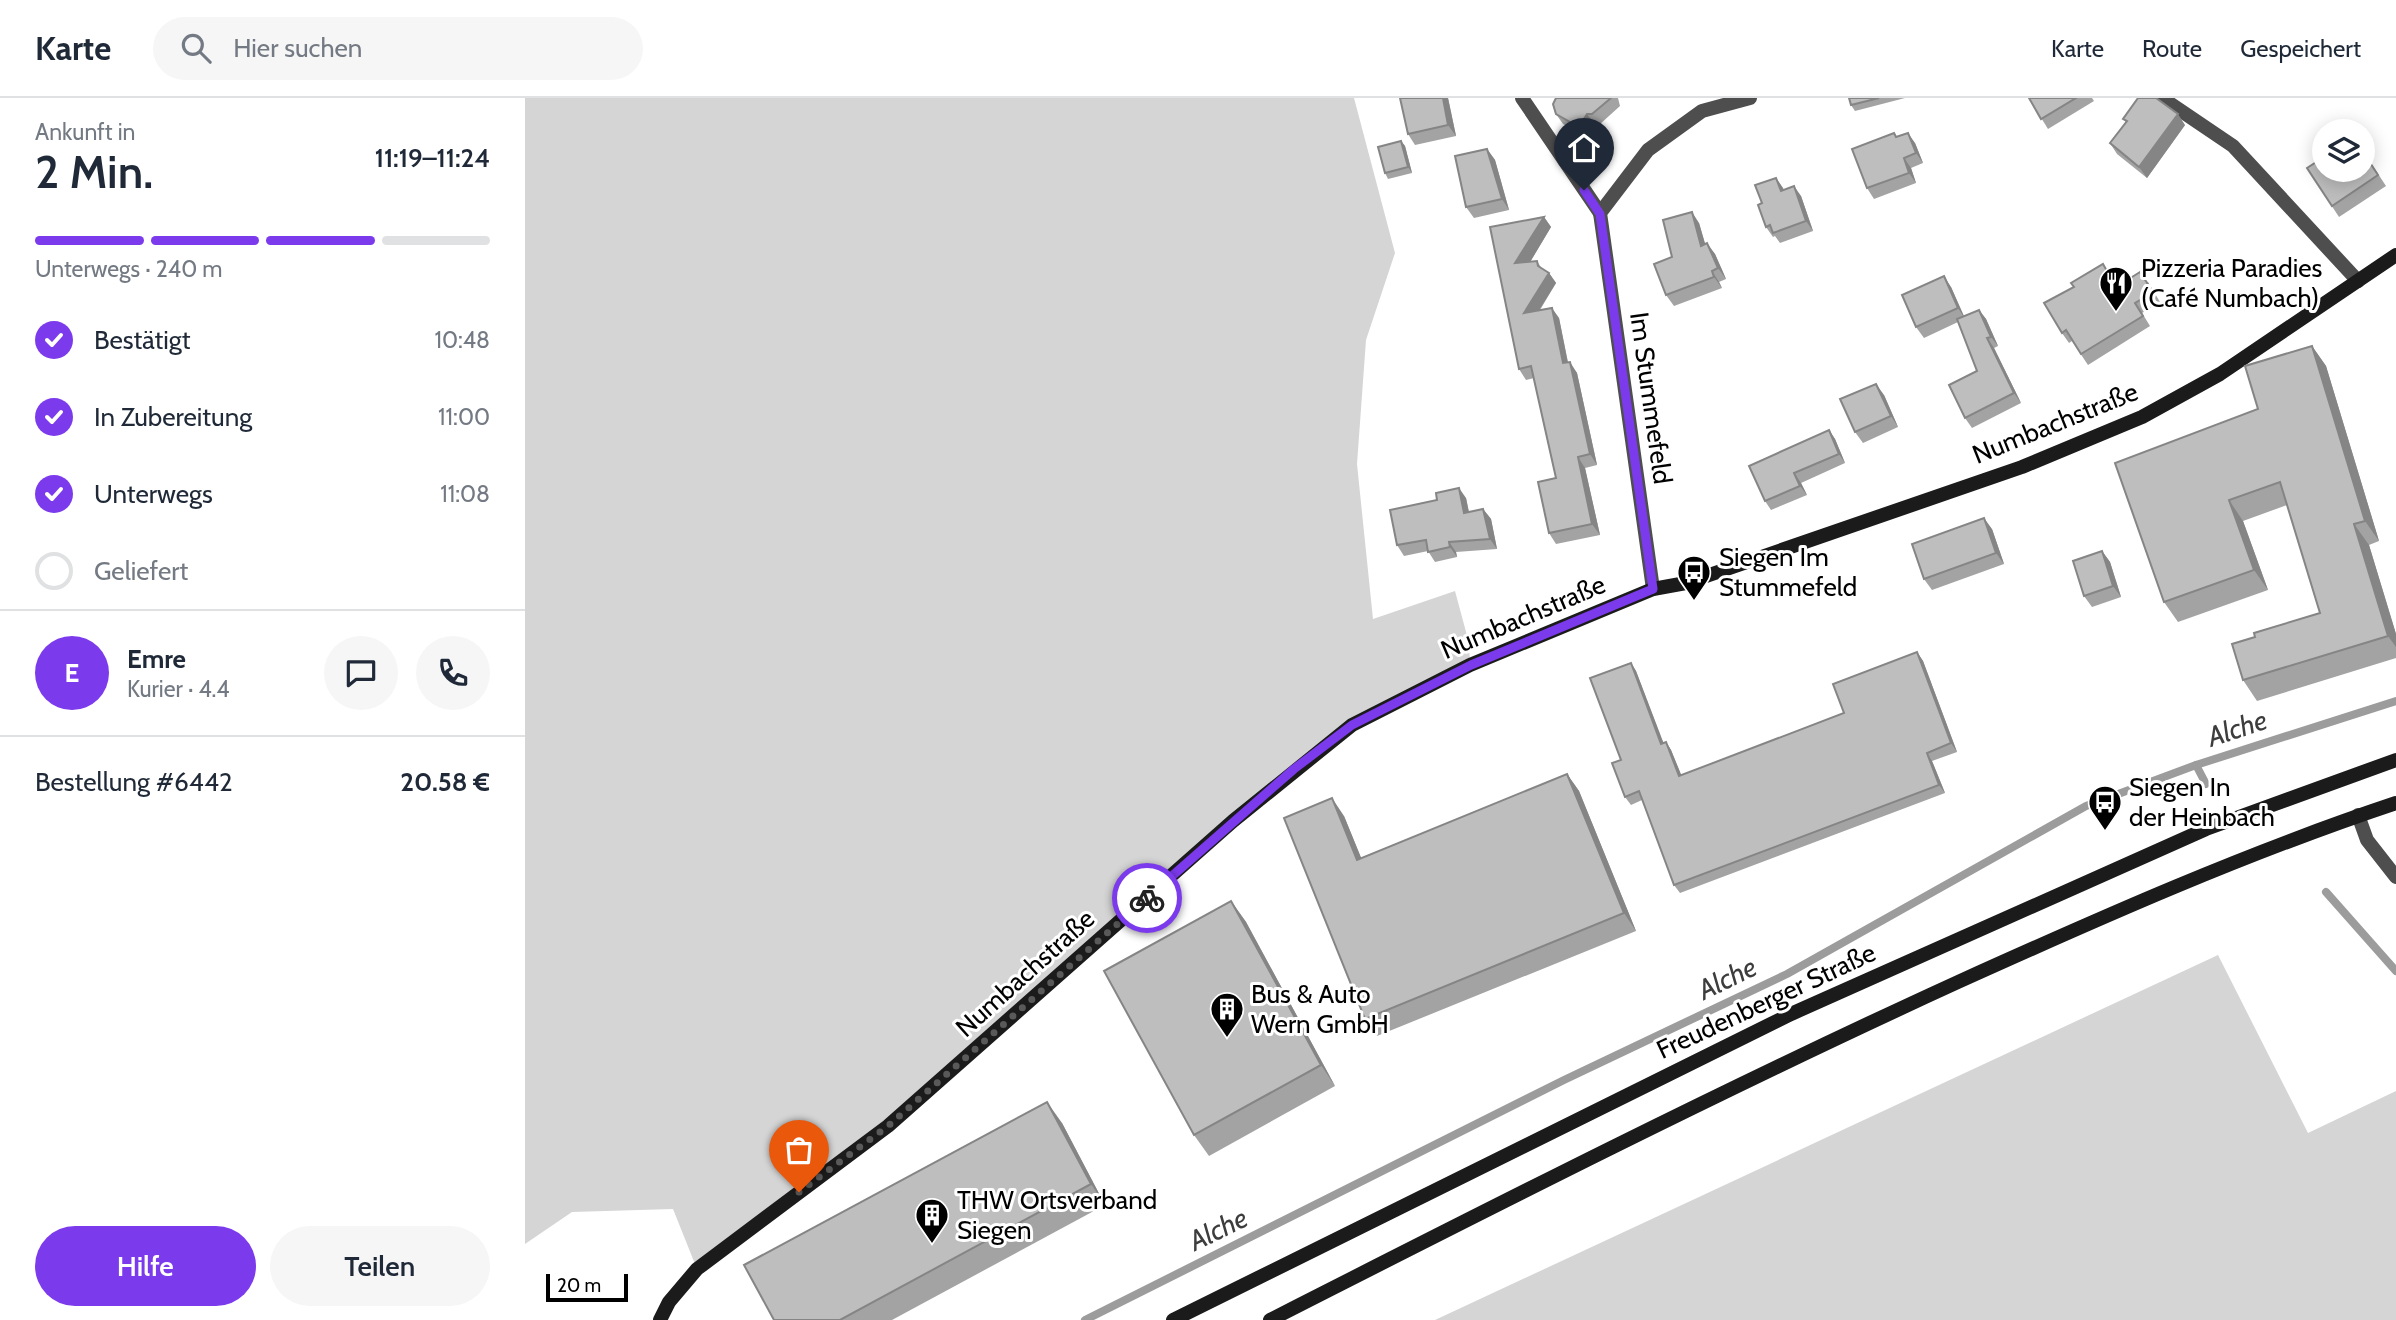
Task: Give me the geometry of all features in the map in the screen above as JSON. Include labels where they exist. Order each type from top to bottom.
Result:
[{"type":"main road","name":"Numbachstraße","points":[[660,1320],[669,1302],[697,1269],[888,1126],[1233,821],[1352,725],[1471,665],[1653,589],[1686,583],[2022,467],[2142,417],[2220,374],[2396,255]]},
{"type":"main road","name":"Freudenberger Straße","points":[[1173,1320],[1791,1014],[2206,829],[2396,760]]},
{"type":"main road","points":[[1270,1320],[1812,1049],[2134,902],[2396,803]]},
{"type":"street","name":"Im Stummefeld","points":[[1522,98],[1600,214],[1653,589]]},
{"type":"street","points":[[1600,214],[1648,150],[1702,111],[1750,98]]},
{"type":"street","points":[[2162,98],[2234,146],[2358,281]]},
{"type":"street","points":[[2358,816],[2367,840],[2396,877]]},
{"type":"shaded area","points":[[525,98],[1354,98],[1395,253],[1366,340],[1357,464],[1373,619],[1455,591],[1469,643],[1470,665],[1352,725],[1004,1025],[697,1269],[673,1209],[572,1212],[525,1244]]},
{"type":"shaded area","points":[[2218,955],[2308,1133],[2396,1091],[2396,1320],[1435,1320]]},
{"type":"building","points":[[1400,98],[1443,98],[1448,125],[1408,134]]},
{"type":"building","points":[[1556,98],[1611,98],[1592,114],[1587,114],[1579,127],[1556,114],[1553,104]]},
{"type":"building","points":[[1849,98],[1879,98],[1851,105]]},
{"type":"building","points":[[2029,98],[2076,98],[2041,119]]},
{"type":"building","points":[[2138,98],[2156,98],[2178,114],[2139,167],[2110,143],[2127,121],[2123,119]]},
{"type":"building","points":[[1894,133],[1896,137],[1908,133],[1916,153],[1904,158],[1909,173],[1867,188],[1852,149]]},
{"type":"building","points":[[1401,141],[1408,167],[1385,173],[1378,147]]},
{"type":"building","points":[[1487,149],[1502,199],[1466,207],[1455,156]]},
{"type":"building","points":[[1776,178],[1781,191],[1794,186],[1806,221],[1773,233],[1770,225],[1766,227],[1758,205],[1762,203],[1755,185]]},
{"type":"building","points":[[2316,182],[2368,182],[2332,206]]},
{"type":"building","points":[[1692,212],[1701,246],[1707,243],[1718,268],[1712,271],[1714,277],[1666,295],[1654,264],[1672,257],[1663,220]]},
{"type":"building","points":[[1544,217],[1515,263],[1537,261],[1538,266],[1549,273],[1524,313],[1552,308],[1563,363],[1570,362],[1590,454],[1578,457],[1592,524],[1549,533],[1538,482],[1556,478],[1531,366],[1519,369],[1490,227]]},
{"type":"building","points":[[2103,264],[2116,287],[2140,272],[2153,292],[2135,303],[2143,316],[2081,354],[2066,330],[2062,333],[2044,303],[2074,287],[2071,283]]},
{"type":"building","points":[[1944,276],[1958,308],[1916,327],[1902,295]]},
{"type":"building","points":[[1979,310],[1991,337],[1987,338],[2014,393],[1965,418],[1949,385],[1977,371],[1957,319]]},
{"type":"building","points":[[2312,346],[2365,521],[2354,524],[2388,636],[2243,680],[2232,644],[2255,637],[2254,633],[2320,613],[2280,482],[2229,500],[2254,570],[2164,602],[2115,463],[2258,409],[2245,366]]},
{"type":"building","points":[[1876,384],[1891,416],[1855,432],[1840,399]]},
{"type":"building","points":[[1829,430],[1839,454],[1794,473],[1800,486],[1765,501],[1749,466]]},
{"type":"building","points":[[1459,488],[1464,513],[1483,509],[1490,539],[1449,542],[1450,547],[1428,552],[1426,540],[1397,545],[1390,510],[1437,500],[1436,493]]},
{"type":"building","points":[[1984,518],[1996,553],[1924,579],[1912,544]]},
{"type":"building","points":[[2102,551],[2113,586],[2084,596],[2073,561]]},
{"type":"building","points":[[1917,652],[1951,743],[1927,753],[1939,785],[1674,885],[1639,791],[1625,797],[1612,763],[1621,760],[1590,678],[1631,663],[1661,744],[1666,742],[1679,776],[1844,713],[1833,684]]},
{"type":"building","points":[[1567,774],[1624,913],[1365,1019],[1284,818],[1332,798],[1357,860]]},
{"type":"building","name":"Bus & Auto Wern GmbH","points":[[1231,901],[1321,1065],[1194,1135],[1104,971]]},
{"type":"building","name":"THW Ortsverband Siegen","points":[[1047,1102],[1091,1184],[840,1320],[774,1320],[744,1265]]},
{"type":"waterway","name":"Alche","points":[[1085,1320],[1564,1080],[1787,974],[2086,806],[2196,765],[2396,701]]},
{"type":"waterway","points":[[2196,765],[2206,784]]},
{"type":"waterway","points":[[2326,892],[2396,971]]},
{"type":"way so far","points":[[799,1192],[888,1126],[1147,898]]},
{"type":"place","name":"Pizzeria Paradies (Café Numbach)","points":[[2116,313]]},
{"type":"place","name":"Siegen Im Stummefeld","points":[[1694,602]]},
{"type":"place","name":"Siegen In der Heinbach","points":[[2105,832]]},
{"type":"place","name":"Bus & Auto Wern GmbH","points":[[1227,1039]]},
{"type":"place","name":"THW Ortsverband Siegen","points":[[932,1245]]},
{"type":"route","points":[[1147,898],[1294,769],[1352,725],[1471,665],[1653,589],[1600,214],[1584,190]]}]
